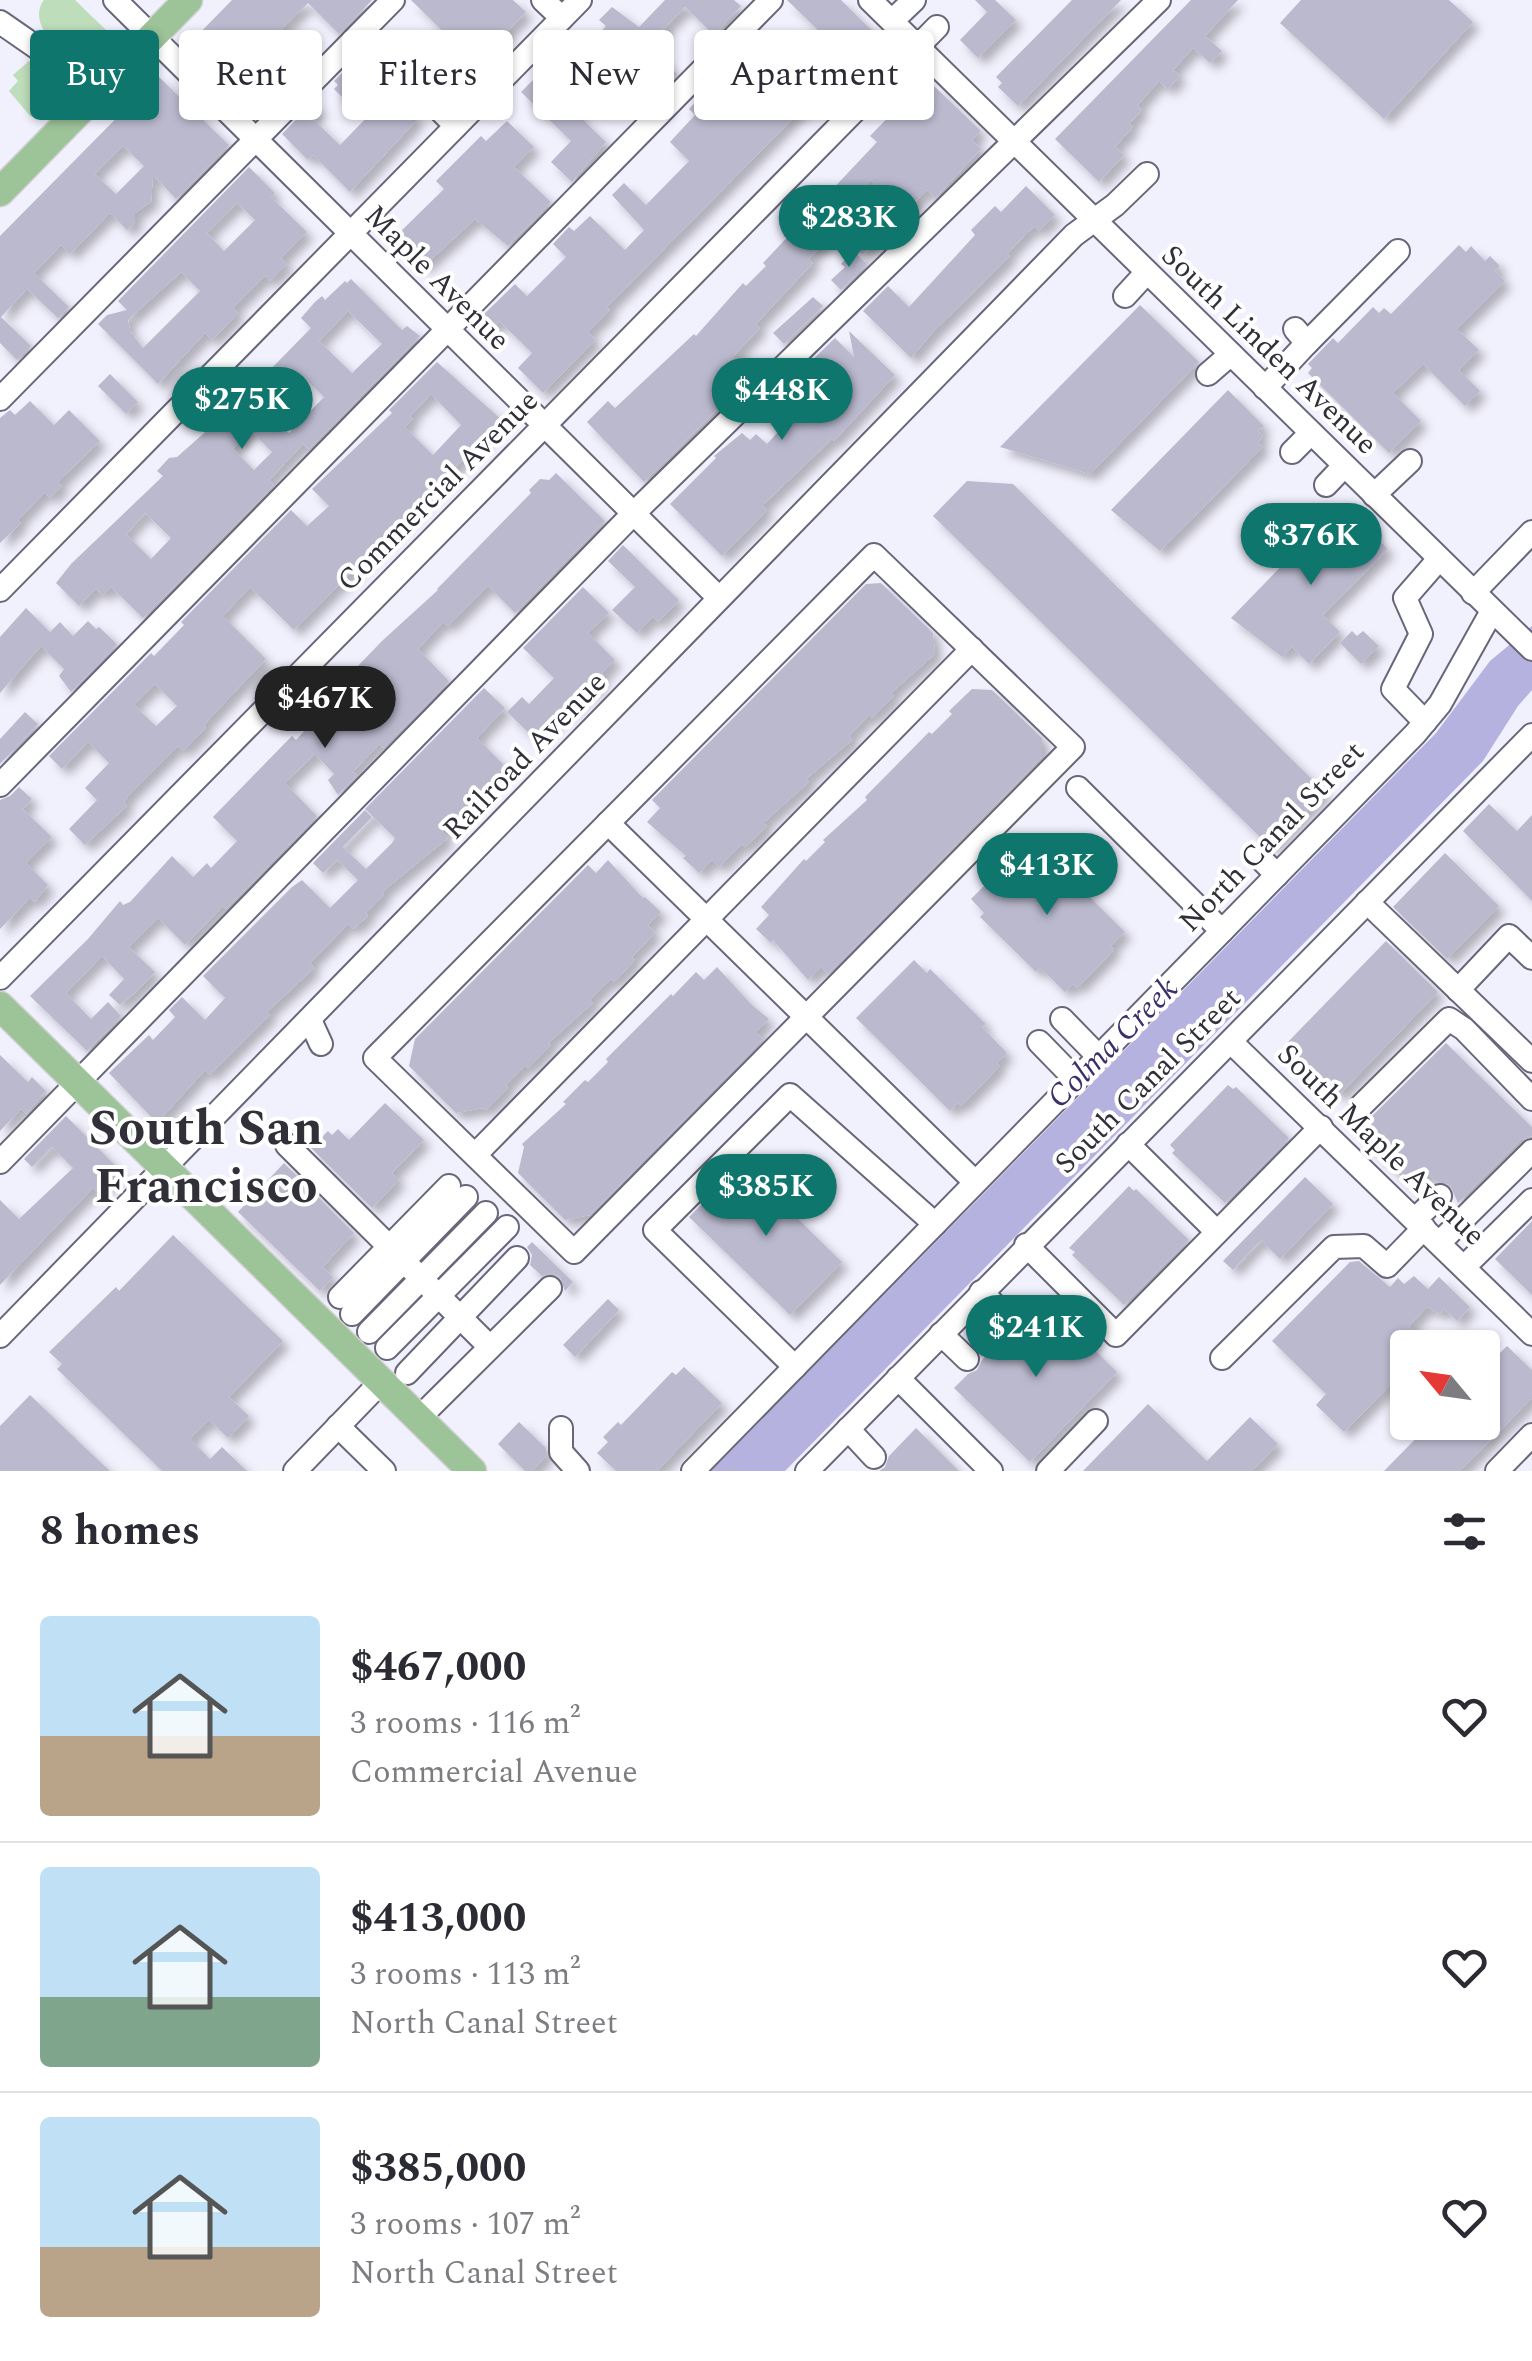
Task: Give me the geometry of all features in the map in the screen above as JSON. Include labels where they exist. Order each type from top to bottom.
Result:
[{"type":"main road","points":[[159,30],[188,0]]},
{"type":"main road","points":[[0,192],[70,120]]},
{"type":"main road","points":[[0,1006],[165,1169],[394,1378],[418,1418],[472,1471]]},
{"type":"street","name":"Maple Avenue","points":[[115,0],[145,30]]},
{"type":"street","points":[[543,0],[562,18]]},
{"type":"street","points":[[513,69],[580,0]]},
{"type":"street","name":"South Linden Avenue","points":[[870,0],[901,30]]},
{"type":"street","points":[[892,22],[914,0]]},
{"type":"street","points":[[0,1162],[632,514],[1159,0]]},
{"type":"street","points":[[0,784],[774,6]]},
{"type":"street","points":[[0,400],[12,374],[85,296],[255,140],[316,78],[368,38],[394,8]]},
{"type":"street","points":[[0,22],[30,43]]},
{"type":"street","name":"Commercial Avenue","points":[[933,30],[937,26]]},
{"type":"street","name":"Maple Avenue","points":[[159,44],[719,598]]},
{"type":"street","name":"South Linden Avenue","points":[[934,61],[1532,649]]},
{"type":"street","points":[[450,120],[456,126]]},
{"type":"street","points":[[0,590],[462,120]]},
{"type":"street","name":"Commercial Avenue","points":[[0,978],[846,120]]},
{"type":"street","name":"Railroad Avenue","points":[[0,1336],[165,1169],[213,1136],[310,1020],[719,598],[1093,219],[1115,205],[1146,174]]},
{"type":"street","points":[[1265,388],[1301,336],[1398,251]]},
{"type":"street","points":[[1125,296],[1148,272]]},
{"type":"street","points":[[1208,374],[1230,354]]},
{"type":"street","points":[[1292,452],[1311,433]]},
{"type":"street","points":[[1374,495],[1410,462]]},
{"type":"street","points":[[1326,485],[1344,466]]},
{"type":"street","points":[[1474,593],[1532,532]]},
{"type":"street","points":[[874,555],[972,649],[1072,747],[574,1252],[375,1058],[874,555]]},
{"type":"street","points":[[1425,722],[1393,689],[1421,634],[1405,598],[1439,559]]},
{"type":"street","name":"North Canal Street","points":[[693,1471],[1277,874],[1344,789],[1425,722],[1440,704],[1492,611]]},
{"type":"street","points":[[476,1155],[972,649]]},
{"type":"street","name":"South Canal Street","points":[[808,1470],[1026,1245],[1531,739]]},
{"type":"street","points":[[1078,788],[1222,931]]},
{"type":"street","points":[[608,823],[976,1182]]},
{"type":"street","points":[[1258,857],[1277,874]]},
{"type":"street","points":[[1366,902],[1532,1061]]},
{"type":"street","points":[[1458,990],[1508,936],[1532,958]]},
{"type":"street","points":[[1062,1019],[1098,1057]]},
{"type":"street","points":[[310,1020],[321,1044]]},
{"type":"street","points":[[1362,1106],[1449,1020],[1464,1029],[1532,1099]]},
{"type":"street","points":[[1039,1042],[1076,1080]]},
{"type":"street","name":"South Maple Avenue","points":[[1231,1042],[1532,1334]]},
{"type":"street","points":[[795,1366],[655,1230],[790,1095],[935,1224]]},
{"type":"street","points":[[1026,1245],[1116,1334],[1321,1127]]},
{"type":"street","points":[[1128,1144],[1217,1232]]},
{"type":"street","points":[[287,1145],[490,1347]]},
{"type":"street","points":[[1222,1358],[1334,1247],[1364,1246],[1387,1266],[1426,1230],[1532,1151]]},
{"type":"street","points":[[346,1306],[458,1192]]},
{"type":"street","points":[[1426,1230],[1440,1196]]},
{"type":"street","points":[[1464,1267],[1532,1200]]},
{"type":"street","points":[[369,1332],[486,1213]]},
{"type":"street","points":[[387,1348],[507,1226]]},
{"type":"street","points":[[295,1471],[338,1426],[460,1318],[517,1258]]},
{"type":"street","points":[[418,1418],[550,1288]]},
{"type":"street","points":[[981,1292],[1010,1319]]},
{"type":"street","points":[[941,1334],[967,1359]]},
{"type":"street","points":[[898,1378],[991,1471]]},
{"type":"street","points":[[1048,1471],[1096,1422]]},
{"type":"street","points":[[338,1426],[384,1471]]},
{"type":"street","points":[[560,1428],[561,1452],[578,1471]]},
{"type":"street","points":[[848,1430],[874,1457]]},
{"type":"street","points":[[1497,1471],[1532,1435]]},
{"type":"green space","points":[[44,0],[75,0],[106,30],[44,30],[40,9]]},
{"type":"green space","points":[[30,61],[30,116],[9,91],[18,81],[13,75]]},
{"type":"shaded area","points":[[1532,626],[1532,690],[1483,761],[785,1471],[711,1471],[1436,733],[1490,661]]},
{"type":"building","points":[[232,0],[372,0],[339,34],[308,3],[281,30],[203,30]]},
{"type":"building","points":[[411,0],[513,0],[526,12],[509,30],[441,30]]},
{"type":"building","points":[[665,0],[734,0],[741,6],[719,30],[709,30],[685,7],[663,30],[602,30],[606,26],[599,20],[612,7],[639,27]]},
{"type":"building","points":[[787,0],[841,0],[872,30],[818,30]]},
{"type":"building","points":[[975,0],[995,0],[1016,20],[978,58],[960,40],[987,12]]},
{"type":"building","points":[[1072,0],[1121,0],[1018,106],[998,87],[1002,83],[996,77]]},
{"type":"building","points":[[1191,0],[1238,0],[1205,36],[1222,51],[1210,63],[1193,48],[1173,70],[1180,76],[1168,89],[1159,81],[1137,106],[1142,110],[1129,124],[1133,127],[1115,147],[1124,155],[1099,182],[1055,139]]},
{"type":"building","points":[[1301,0],[1449,0],[1473,22],[1384,119],[1280,23]]},
{"type":"building","points":[[342,73],[342,97],[334,89],[338,85],[334,81]]},
{"type":"building","points":[[159,77],[179,96],[179,120],[203,120],[229,145],[176,199],[153,175],[151,202],[135,213],[135,223],[127,230],[110,213],[70,254],[61,245],[34,273],[69,307],[58,318],[27,289],[1,317],[31,346],[17,360],[0,343],[0,236],[115,120],[159,120]],"holes":[[[123,146],[144,166],[116,194],[95,174]]]},
{"type":"building","points":[[533,80],[533,104],[521,92]]},
{"type":"building","points":[[934,86],[981,131],[972,140],[981,149],[935,198],[927,190],[863,255],[837,230],[809,259],[813,263],[756,324],[760,328],[725,365],[744,383],[644,482],[587,422],[608,401],[615,408],[696,336],[743,283],[746,286],[766,266],[763,263],[877,142],[870,136],[886,120],[934,120]],"holes":[[[871,180],[889,198],[868,220],[849,202]]]},
{"type":"building","points":[[694,116],[694,120],[791,120],[607,307],[610,310],[588,332],[595,340],[543,393],[518,368],[532,353],[499,321],[491,329],[480,318],[515,284],[527,296],[566,257],[553,244],[569,227],[574,231],[590,216],[625,250],[644,230],[612,195],[624,183],[646,205],[689,161],[670,142]]},
{"type":"building","points":[[296,120],[314,120],[340,145],[364,120],[417,120],[350,192],[313,155],[308,160],[282,134]]},
{"type":"building","points":[[550,120],[583,120],[606,142],[572,182],[551,162],[571,141]]},
{"type":"building","points":[[507,121],[534,147],[514,167],[551,202],[508,246],[475,219],[423,267],[394,238],[444,189],[436,181],[481,136],[486,141]]},
{"type":"building","points":[[249,167],[275,193],[271,197],[307,232],[281,258],[287,264],[270,281],[265,276],[233,308],[238,313],[212,340],[205,333],[158,384],[98,324],[107,315],[127,310],[118,301]],"holes":[[[237,203],[255,220],[224,251],[207,233]],[[181,272],[200,291],[143,348],[130,331],[128,320]]]},
{"type":"building","points":[[1026,186],[1055,215],[1039,231],[1035,226],[1028,232],[1007,254],[1010,256],[911,358],[863,311],[888,286],[909,307],[975,235],[971,230],[995,206],[1001,212]]},
{"type":"building","points":[[1459,245],[1466,252],[1471,246],[1485,261],[1490,256],[1500,266],[1495,271],[1505,281],[1457,329],[1479,350],[1459,370],[1480,391],[1465,406],[1423,364],[1393,393],[1421,421],[1389,453],[1308,373],[1312,368],[1308,364],[1333,338],[1338,343],[1373,307],[1379,313],[1384,308],[1391,314]]},
{"type":"building","points":[[854,251],[867,264],[841,290],[831,280]]},
{"type":"building","points":[[351,279],[402,330],[407,326],[420,336],[309,449],[303,444],[269,480],[274,485],[143,618],[111,587],[103,595],[96,589],[79,606],[56,583],[71,564],[163,476],[157,471],[169,458],[177,457],[229,411],[219,401],[237,383],[243,388],[257,373],[267,373],[311,328],[301,318],[315,302],[322,296],[325,300]],"holes":[[[348,311],[382,344],[352,373],[319,341]],[[302,375],[324,397],[289,433],[263,413]],[[251,431],[272,452],[254,470],[233,449]],[[145,513],[171,538],[151,559],[126,534]]]},
{"type":"building","points":[[813,297],[823,306],[784,344],[773,333]]},
{"type":"building","points":[[1140,305],[1199,362],[1090,474],[1000,447]]},
{"type":"building","points":[[849,331],[895,375],[834,441],[762,506],[767,510],[722,556],[670,504],[714,456],[742,433],[750,440],[756,434],[767,444],[787,422],[768,403],[835,338],[854,357]]},
{"type":"building","points":[[437,362],[502,420],[294,630],[250,587],[223,616],[266,659],[210,718],[206,728],[183,751],[178,746],[128,796],[124,803],[127,806],[85,845],[69,829],[97,800],[85,788],[109,763],[88,742],[62,769],[49,756],[151,653],[154,656],[184,625],[181,622],[291,510],[307,526],[329,506],[312,489],[392,413],[389,410]],"holes":[[[431,394],[461,425],[433,455],[405,427]],[[155,684],[177,706],[156,726],[134,705]]]},
{"type":"building","points":[[110,374],[138,402],[126,414],[98,386]]},
{"type":"building","points":[[1228,390],[1264,426],[1258,431],[1263,436],[1258,442],[1263,447],[1160,551],[1111,510]]},
{"type":"building","points":[[30,401],[54,425],[69,410],[100,441],[58,482],[62,486],[50,498],[45,492],[0,543],[0,418],[10,410],[15,415]]},
{"type":"building","points":[[556,473],[605,521],[515,613],[488,586],[448,626],[443,622],[418,649],[449,681],[383,748],[379,744],[338,795],[328,780],[334,774],[315,754],[285,783],[317,816],[185,945],[158,918],[129,947],[155,972],[120,1005],[109,995],[124,979],[102,956],[66,993],[91,1019],[108,1002],[121,1016],[87,1051],[30,996],[120,901],[123,905],[130,902],[172,856],[193,877],[207,863],[211,868],[237,841],[213,817],[292,736],[296,740],[321,713],[314,706],[326,693],[329,696],[438,590],[540,479],[549,480]]},
{"type":"building","points":[[967,481],[1013,484],[1325,792],[1271,848],[933,516]]},
{"type":"building","points":[[1342,513],[1348,518],[1352,514],[1388,549],[1323,615],[1340,632],[1309,664],[1292,647],[1282,657],[1231,618],[1332,514],[1337,519]]},
{"type":"building","points":[[623,545],[679,600],[658,622],[653,617],[637,633],[612,610],[635,587],[608,561]]},
{"type":"building","points":[[881,583],[933,633],[935,654],[891,693],[894,696],[872,718],[869,715],[849,736],[852,740],[806,779],[809,782],[763,823],[767,826],[745,847],[742,844],[719,867],[712,860],[699,873],[683,858],[686,856],[647,822],[660,808],[652,800],[866,584]]},
{"type":"building","points":[[583,587],[609,613],[588,633],[615,660],[592,692],[564,716],[561,713],[537,738],[533,737],[507,712],[522,697],[529,704],[554,678],[523,648]]},
{"type":"building","points":[[26,608],[50,632],[60,622],[73,636],[88,621],[117,644],[71,692],[59,676],[64,669],[41,646],[0,693],[0,637]]},
{"type":"building","points":[[1352,631],[1357,636],[1363,631],[1379,646],[1361,664],[1340,643]]},
{"type":"building","points":[[484,688],[505,708],[477,738],[504,765],[442,832],[448,838],[382,892],[384,895],[366,913],[368,916],[353,929],[348,924],[310,963],[314,968],[267,1012],[270,1015],[210,1075],[205,1070],[157,1123],[109,1073],[149,1035],[153,1040],[175,1017],[169,1010],[182,997],[205,1020],[225,998],[203,976],[292,887],[302,880],[330,908],[358,880],[337,860],[323,873],[313,863],[365,810],[372,817],[343,847],[366,869],[392,843],[395,838],[365,809]]},
{"type":"building","points":[[972,689],[992,690],[1042,738],[1042,757],[828,974],[821,967],[808,980],[773,940],[771,943],[756,929],[769,915],[761,907],[929,732],[932,734],[952,714],[949,711]]},
{"type":"building","points":[[25,712],[38,724],[0,764],[0,739]]},
{"type":"building","points":[[19,787],[32,799],[23,809],[52,837],[26,863],[48,885],[35,902],[30,898],[0,929],[0,800]]},
{"type":"building","points":[[1489,804],[1517,831],[1532,815],[1532,901],[1463,831]]},
{"type":"building","points":[[1031,839],[1125,932],[1111,946],[1114,950],[1077,988],[1073,984],[1065,992],[1040,968],[1036,972],[980,917],[984,913],[971,899]]},
{"type":"building","points":[[1445,853],[1499,906],[1447,959],[1393,907]]},
{"type":"building","points":[[608,860],[661,912],[648,925],[655,933],[614,982],[611,979],[590,1000],[593,1003],[506,1085],[508,1088],[486,1110],[456,1113],[409,1066],[415,1039],[588,865],[596,873]]},
{"type":"building","points":[[1386,941],[1438,992],[1339,1095],[1286,1044]]},
{"type":"building","points":[[914,960],[927,973],[930,969],[986,1024],[982,1027],[1007,1053],[997,1063],[1000,1066],[961,1106],[958,1103],[950,1111],[856,1018]]},
{"type":"building","points":[[717,967],[769,1019],[756,1032],[763,1039],[590,1215],[565,1220],[518,1173],[522,1144],[608,1062],[606,1059],[671,994],[696,972],[704,980]]},
{"type":"building","points":[[1446,1043],[1532,1127],[1532,1136],[1521,1140],[1458,1203],[1450,1185],[1436,1182],[1428,1174],[1414,1189],[1360,1137],[1374,1121],[1370,1118]]},
{"type":"building","points":[[0,1055],[28,1082],[32,1077],[46,1091],[26,1114],[21,1109],[0,1131]]},
{"type":"building","points":[[1228,1085],[1236,1087],[1289,1138],[1225,1203],[1172,1153],[1175,1150],[1170,1145]]},
{"type":"building","points":[[385,1103],[424,1140],[392,1173],[399,1180],[372,1208],[311,1148],[328,1131],[332,1135],[338,1129],[349,1140]]},
{"type":"building","points":[[66,1116],[121,1171],[106,1187],[97,1192],[93,1188],[0,1285],[0,1200],[19,1219],[73,1168],[52,1147],[32,1167],[24,1159]]},
{"type":"building","points":[[284,1163],[354,1233],[323,1267],[333,1277],[320,1291],[238,1212]]},
{"type":"building","points":[[742,1164],[842,1262],[790,1315],[689,1217]]},
{"type":"building","points":[[1305,1177],[1333,1204],[1280,1259],[1261,1240],[1233,1270],[1223,1261]]},
{"type":"building","points":[[1129,1186],[1189,1240],[1124,1305],[1069,1248]]},
{"type":"building","points":[[1532,1221],[1532,1295],[1495,1259]]},
{"type":"building","points":[[173,1235],[283,1341],[229,1397],[249,1416],[228,1438],[209,1420],[190,1439],[210,1459],[222,1447],[247,1471],[162,1471],[57,1369],[62,1364],[49,1352],[116,1287],[119,1291]]},
{"type":"building","points":[[532,1242],[573,1282],[565,1291],[560,1277],[553,1273],[542,1276],[530,1265],[532,1255],[527,1247]]},
{"type":"building","points":[[1359,1261],[1390,1287],[1398,1278],[1404,1284],[1414,1276],[1428,1289],[1439,1277],[1470,1307],[1457,1321],[1444,1309],[1440,1314],[1427,1307],[1409,1326],[1413,1330],[1390,1330],[1390,1385],[1344,1432],[1316,1405],[1326,1394],[1272,1341],[1350,1262]]},
{"type":"building","points":[[1042,1298],[1117,1372],[1030,1462],[954,1388],[977,1370],[1007,1334],[1019,1330],[1024,1317]]},
{"type":"building","points":[[608,1299],[619,1310],[575,1357],[563,1345]]},
{"type":"building","points":[[1507,1346],[1532,1370],[1532,1398],[1500,1430],[1500,1353]]},
{"type":"building","points":[[684,1367],[722,1403],[657,1471],[616,1471],[597,1453],[608,1442],[603,1437],[618,1422],[621,1425],[672,1372],[676,1375]]},
{"type":"building","points":[[30,1395],[110,1471],[0,1471],[0,1426]]},
{"type":"building","points":[[1148,1404],[1207,1461],[1250,1417],[1278,1444],[1252,1471],[1083,1471]]},
{"type":"building","points":[[519,1422],[546,1448],[547,1455],[532,1471],[525,1471],[498,1444]]},
{"type":"building","points":[[916,1428],[959,1471],[879,1471]]},
{"type":"building","points":[[1414,1440],[1491,1440],[1460,1471],[1384,1471]]},
{"type":"district","name":"South San Francisco","points":[[206,1158]]},
{"type":"water label","name":"Colma Creek","points":[[1113,1043]]}]
